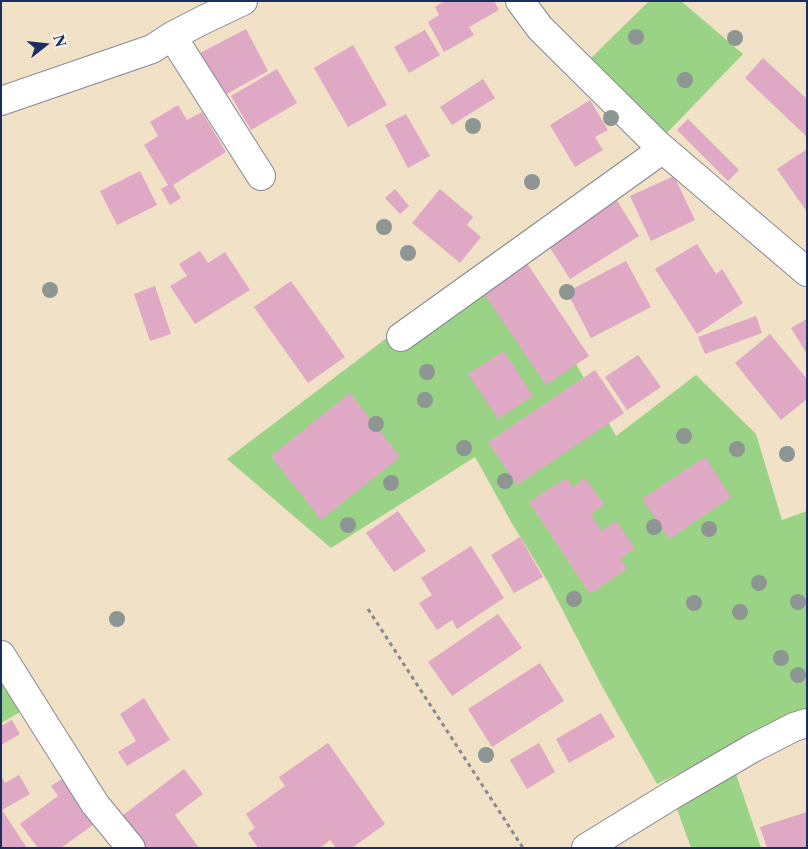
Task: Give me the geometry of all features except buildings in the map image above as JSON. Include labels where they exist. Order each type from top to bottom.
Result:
[{"type":"street","points":[[1,101],[152,49],[172,36],[244,1]]},
{"type":"street","points":[[520,1],[540,28],[663,149],[807,272]]},
{"type":"street","points":[[172,36],[262,176]]},
{"type":"street","points":[[401,337],[663,149]]},
{"type":"street","points":[[1,655],[95,804],[117,844]]},
{"type":"street","points":[[586,848],[753,748],[794,727],[807,723]]},
{"type":"path","points":[[368,609],[523,848]]},
{"type":"green space","points":[[649,1],[681,1],[743,54],[663,137],[584,65]]},
{"type":"green space","points":[[514,252],[616,436],[696,375],[756,434],[782,520],[807,511],[807,711],[657,784],[603,688],[548,582],[510,520],[475,457],[331,548],[227,459],[388,337]]},
{"type":"green space","points":[[1,678],[22,711],[1,723]]},
{"type":"green space","points":[[735,771],[761,848],[691,848],[676,806]]}]
